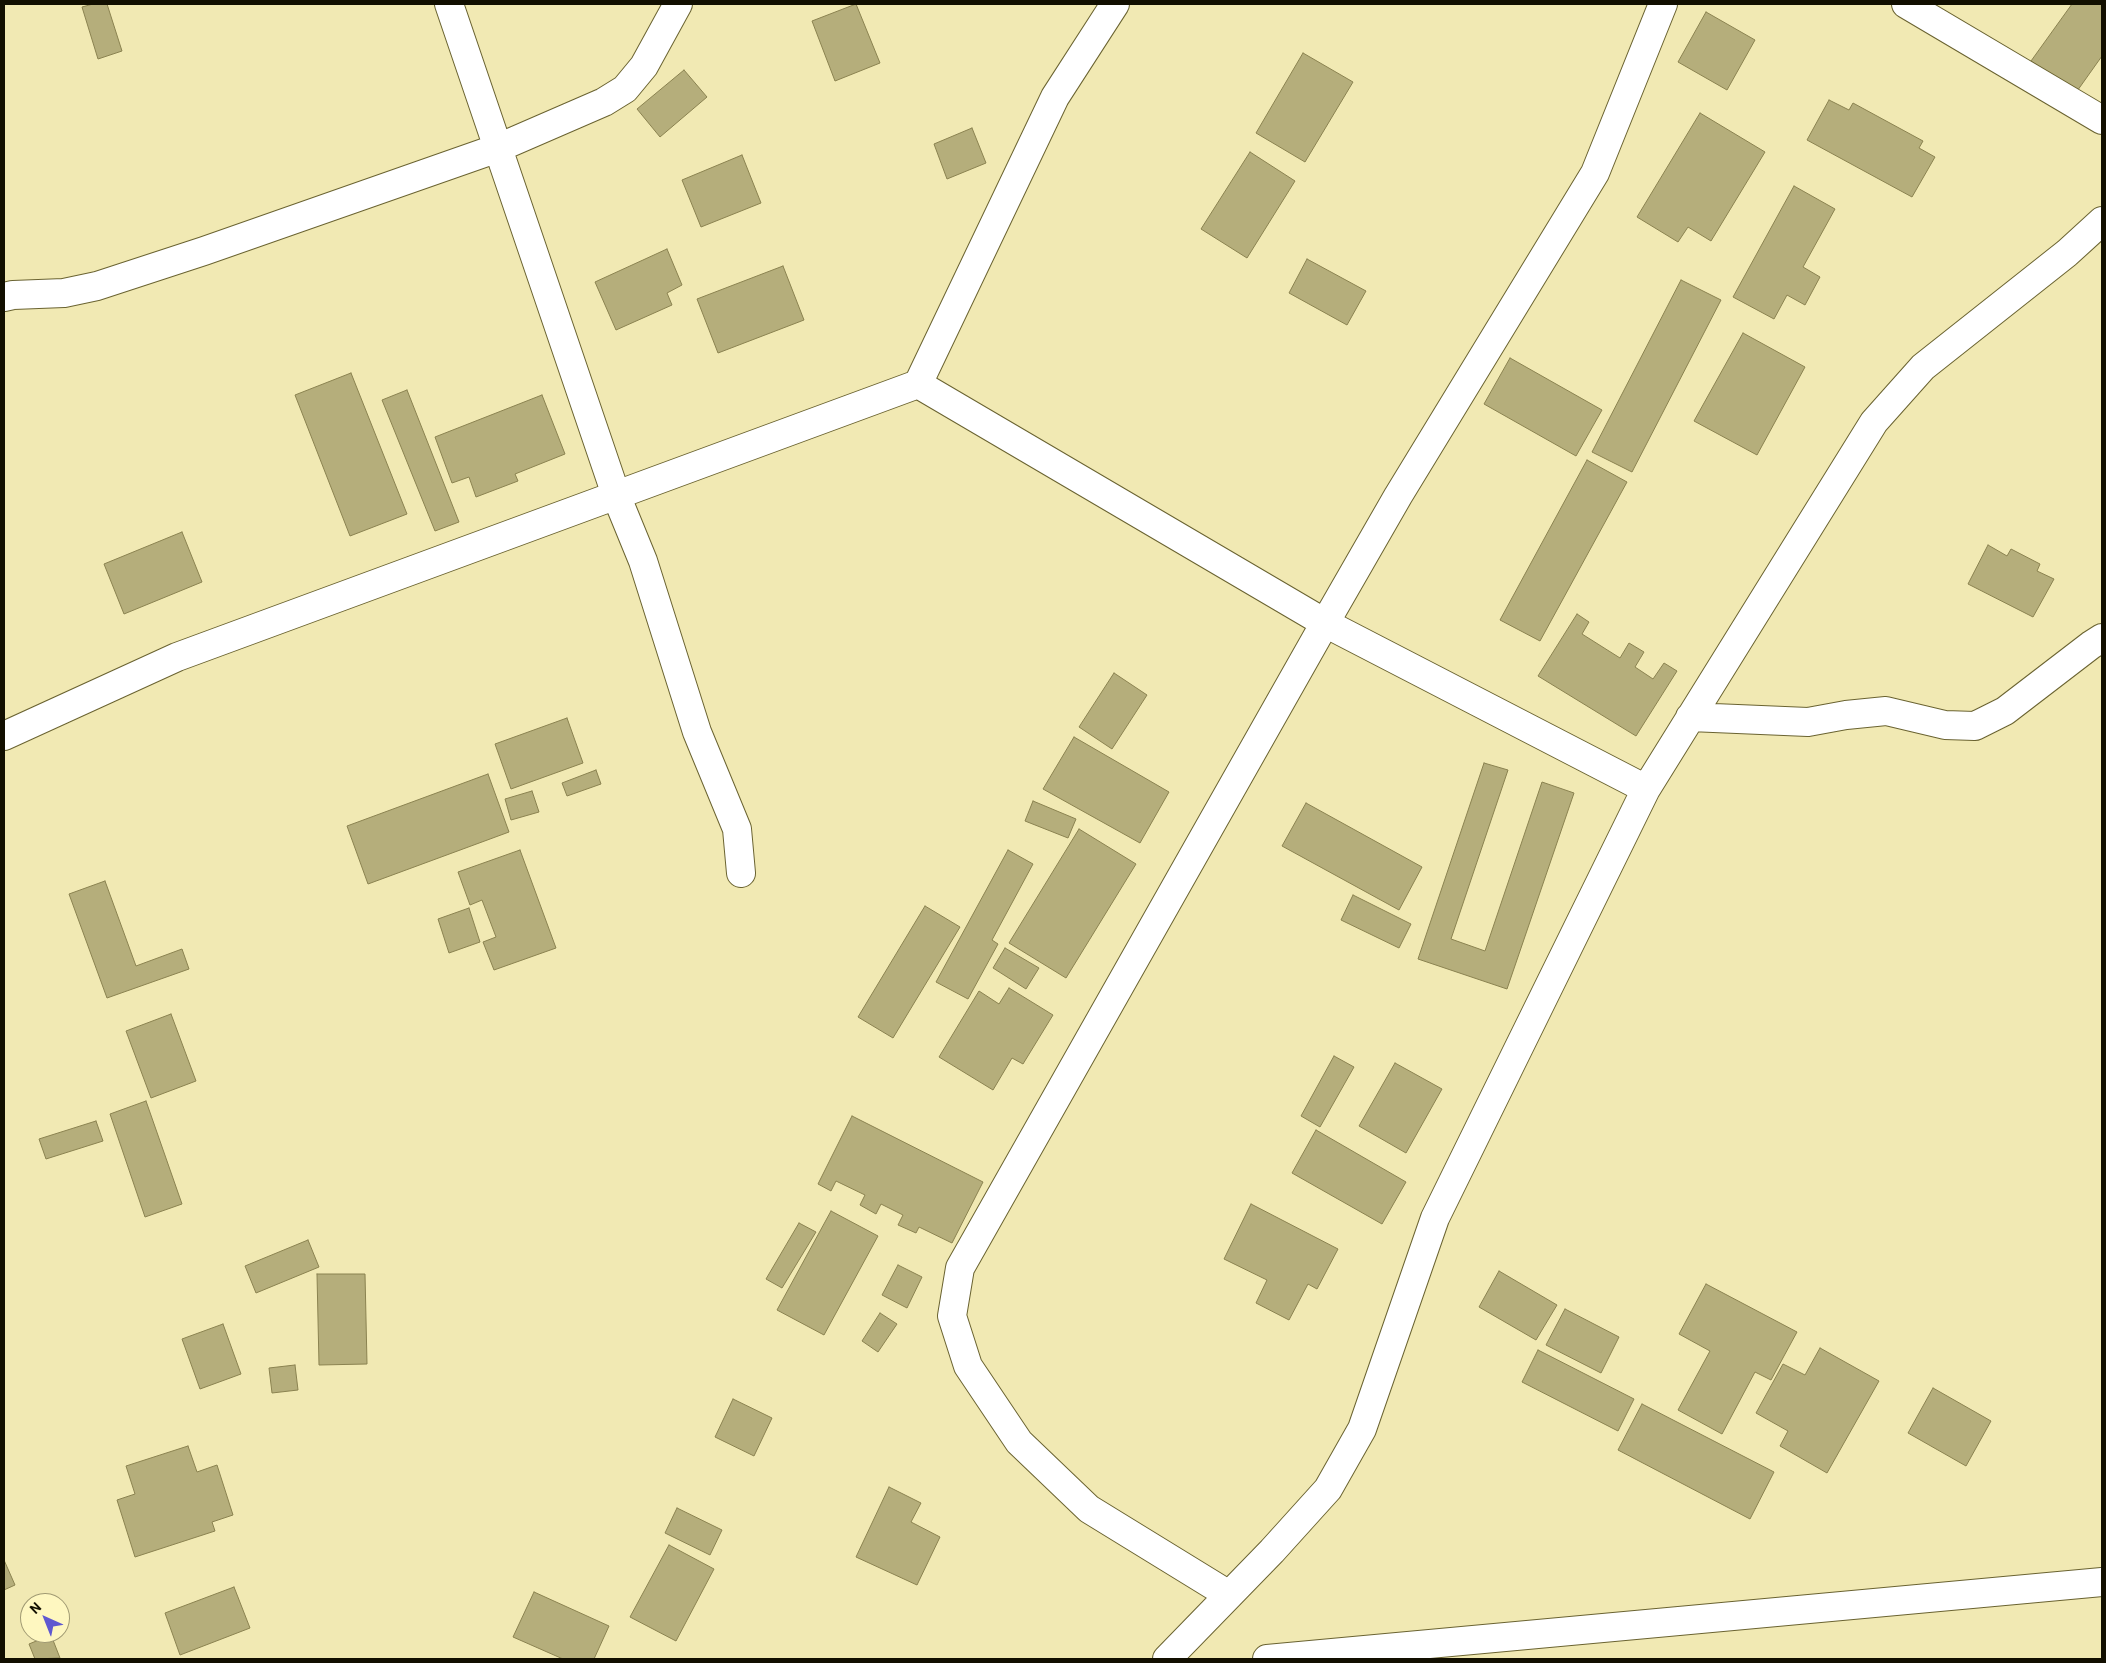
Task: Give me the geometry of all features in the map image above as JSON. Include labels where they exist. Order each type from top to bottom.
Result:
[{"type":"street","points":[[449,4],[616,495],[643,561],[697,732],[737,829],[741,873]]},
{"type":"street","points":[[4,297],[64,293],[97,286],[204,251],[498,148],[604,102],[625,89],[644,66],[678,4]]},
{"type":"street","points":[[4,736],[177,657],[918,384],[1055,98],[1116,4]]},
{"type":"street","points":[[1229,1596],[1089,1509],[1019,1442],[968,1366],[952,1316],[960,1268],[1398,496],[1595,173],[1664,4]]},
{"type":"street","points":[[1906,4],[2102,120]]},
{"type":"street","points":[[1167,1659],[1229,1596],[1328,1489],[1362,1429],[1434,1218],[1646,789],[1874,422],[1923,367],[2067,253],[2102,221]]},
{"type":"street","points":[[918,384],[1325,623],[1646,789]]},
{"type":"street","points":[[1690,717],[1808,722],[1846,714],[1886,711],[1945,725],[1975,726],[2005,711],[2102,638]]},
{"type":"street","points":[[1267,1659],[2102,1582]]},
{"type":"building","points":[[93,4],[107,4],[122,51],[98,59],[82,7]]},
{"type":"building","points":[[856,4],[880,63],[835,81],[812,21]]},
{"type":"building","points":[[2072,4],[2102,4],[2102,56],[2075,94],[2031,61]]},
{"type":"building","points":[[1706,12],[1755,40],[1727,90],[1678,62]]},
{"type":"building","points":[[1303,53],[1353,82],[1305,162],[1256,133]]},
{"type":"building","points":[[684,70],[707,97],[660,137],[637,109]]},
{"type":"building","points":[[1829,100],[1849,110],[1853,103],[1923,141],[1919,148],[1935,157],[1912,197],[1807,140]]},
{"type":"building","points":[[1700,113],[1765,152],[1711,241],[1688,227],[1678,242],[1637,217]]},
{"type":"building","points":[[972,128],[986,163],[947,179],[934,144]]},
{"type":"building","points":[[1250,152],[1295,181],[1247,258],[1201,229]]},
{"type":"building","points":[[742,155],[761,203],[701,227],[682,180]]},
{"type":"building","points":[[1794,186],[1835,209],[1803,267],[1820,277],[1805,305],[1787,295],[1774,319],[1733,297]]},
{"type":"building","points":[[667,249],[682,285],[667,293],[672,305],[616,330],[595,282]]},
{"type":"building","points":[[1307,259],[1366,291],[1347,325],[1289,293]]},
{"type":"building","points":[[783,266],[804,320],[718,353],[697,299]]},
{"type":"building","points":[[1681,280],[1721,300],[1632,472],[1592,452]]},
{"type":"building","points":[[1743,333],[1805,367],[1757,455],[1694,421]]},
{"type":"building","points":[[1510,358],[1602,410],[1576,456],[1484,404]]},
{"type":"building","points":[[351,373],[407,514],[350,536],[295,395]]},
{"type":"building","points":[[407,390],[459,522],[435,531],[382,400]]},
{"type":"building","points":[[542,395],[565,454],[515,474],[518,481],[476,497],[469,477],[452,483],[435,437]]},
{"type":"building","points":[[1587,460],[1627,482],[1540,641],[1500,620]]},
{"type":"building","points":[[182,532],[202,582],[124,614],[104,564]]},
{"type":"building","points":[[1988,545],[2007,556],[2011,549],[2040,564],[2037,571],[2054,579],[2033,617],[1968,584]]},
{"type":"building","points":[[1577,614],[1589,622],[1582,634],[1620,658],[1629,643],[1644,652],[1635,667],[1653,679],[1664,663],[1677,671],[1636,736],[1538,676]]},
{"type":"building","points":[[1114,673],[1147,695],[1112,749],[1079,727]]},
{"type":"building","points":[[567,718],[583,763],[511,789],[495,744]]},
{"type":"building","points":[[1074,737],[1169,792],[1140,843],[1043,789]]},
{"type":"building","points":[[1484,763],[1508,770],[1451,939],[1485,951],[1542,782],[1574,793],[1507,989],[1418,959]]},
{"type":"building","points":[[596,770],[601,784],[567,796],[562,783]]},
{"type":"building","points":[[488,774],[509,832],[368,884],[347,826]]},
{"type":"building","points":[[532,791],[539,812],[511,820],[505,799]]},
{"type":"building","points":[[1033,801],[1076,819],[1068,838],[1025,821]]},
{"type":"building","points":[[1306,803],[1422,867],[1399,910],[1282,846]]},
{"type":"building","points":[[1079,829],[1136,864],[1066,978],[1009,943]]},
{"type":"building","points":[[520,850],[556,948],[494,970],[483,942],[496,937],[482,900],[470,905],[458,872]]},
{"type":"building","points":[[1008,850],[1033,864],[992,940],[998,944],[968,999],[936,982]]},
{"type":"building","points":[[105,881],[136,966],[182,949],[189,969],[107,998],[69,894]]},
{"type":"building","points":[[1353,895],[1411,924],[1399,948],[1341,920]]},
{"type":"building","points":[[925,906],[960,927],[893,1038],[858,1017]]},
{"type":"building","points":[[469,908],[480,942],[449,953],[438,919]]},
{"type":"building","points":[[1005,948],[1039,968],[1026,989],[993,968]]},
{"type":"building","points":[[1009,988],[1053,1015],[1023,1064],[1012,1058],[993,1090],[939,1057],[979,991],[999,1004]]},
{"type":"building","points":[[171,1014],[196,1081],[151,1098],[126,1031]]},
{"type":"building","points":[[1334,1056],[1354,1067],[1320,1127],[1301,1116]]},
{"type":"building","points":[[1395,1063],[1442,1089],[1406,1153],[1359,1126]]},
{"type":"building","points":[[146,1101],[182,1204],[145,1217],[110,1114]]},
{"type":"building","points":[[852,1116],[983,1182],[952,1243],[919,1227],[916,1233],[898,1225],[903,1215],[881,1204],[876,1214],[860,1205],[865,1195],[836,1181],[831,1191],[818,1184]]},
{"type":"building","points":[[96,1121],[103,1141],[46,1159],[39,1139]]},
{"type":"building","points":[[1316,1130],[1406,1182],[1382,1224],[1292,1173]]},
{"type":"building","points":[[1251,1204],[1338,1249],[1317,1289],[1308,1284],[1289,1320],[1256,1303],[1267,1280],[1224,1259]]},
{"type":"building","points":[[831,1211],[878,1236],[824,1335],[777,1310]]},
{"type":"building","points":[[799,1223],[816,1232],[782,1288],[766,1279]]},
{"type":"building","points":[[308,1240],[319,1267],[256,1293],[245,1266]]},
{"type":"building","points":[[898,1265],[922,1277],[907,1308],[882,1295]]},
{"type":"building","points":[[1499,1271],[1557,1305],[1536,1340],[1479,1307]]},
{"type":"building","points":[[317,1274],[365,1274],[367,1364],[319,1365]]},
{"type":"building","points":[[1706,1284],[1797,1332],[1771,1380],[1755,1372],[1722,1434],[1678,1410],[1710,1351],[1679,1334]]},
{"type":"building","points":[[1565,1309],[1619,1337],[1601,1373],[1546,1345]]},
{"type":"building","points":[[880,1313],[897,1324],[878,1352],[862,1341]]},
{"type":"building","points":[[223,1324],[241,1374],[200,1389],[182,1339]]},
{"type":"building","points":[[1820,1348],[1879,1381],[1827,1473],[1780,1446],[1788,1431],[1756,1413],[1783,1364],[1805,1375]]},
{"type":"building","points":[[1538,1350],[1634,1399],[1618,1431],[1522,1382]]},
{"type":"building","points":[[295,1365],[298,1390],[272,1393],[269,1368]]},
{"type":"building","points":[[1933,1388],[1991,1421],[1966,1466],[1908,1433]]},
{"type":"building","points":[[733,1399],[772,1418],[754,1456],[715,1437]]},
{"type":"building","points":[[1642,1404],[1774,1472],[1750,1519],[1618,1450]]},
{"type":"building","points":[[188,1446],[197,1472],[217,1465],[233,1515],[212,1522],[215,1531],[135,1557],[117,1500],[135,1494],[126,1466]]},
{"type":"building","points":[[889,1487],[921,1503],[911,1522],[940,1537],[917,1585],[856,1557]]},
{"type":"building","points":[[677,1508],[722,1530],[710,1555],[665,1533]]},
{"type":"building","points":[[669,1545],[714,1569],[676,1641],[630,1617]]},
{"type":"building","points":[[4,1560],[15,1585],[4,1590]]},
{"type":"building","points":[[234,1587],[250,1628],[180,1655],[165,1613]]},
{"type":"building","points":[[534,1592],[609,1626],[594,1659],[563,1659],[513,1637]]},
{"type":"building","points":[[54,1643],[60,1658],[35,1659],[29,1644]]}]
